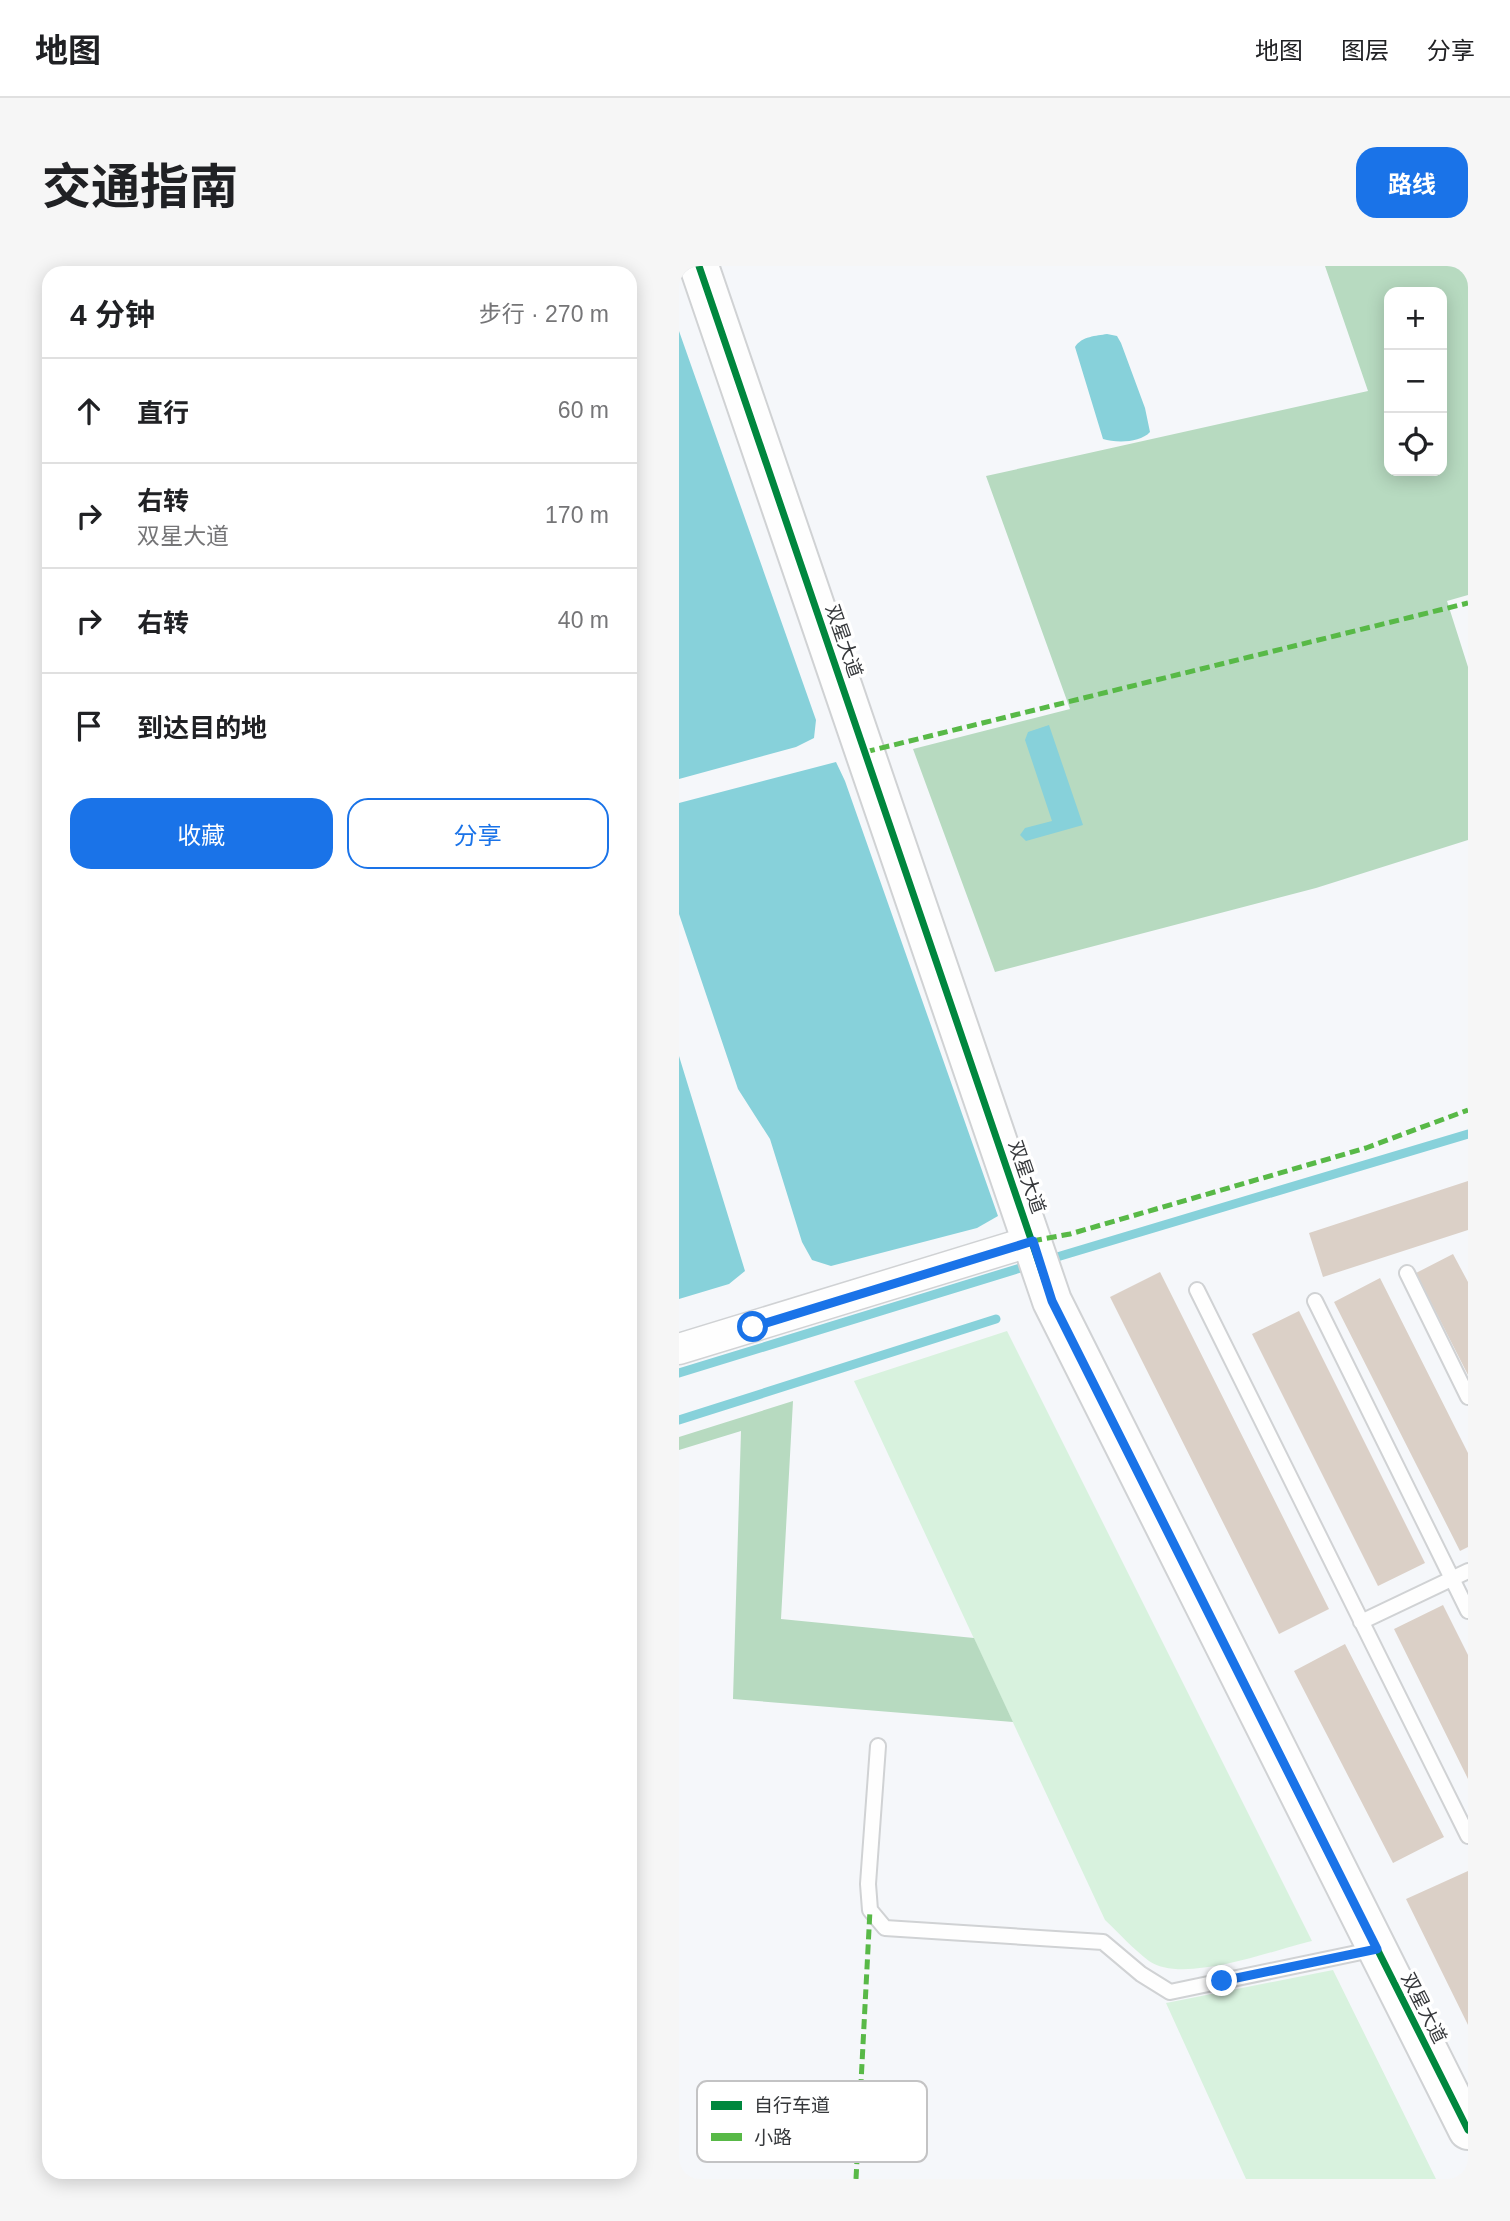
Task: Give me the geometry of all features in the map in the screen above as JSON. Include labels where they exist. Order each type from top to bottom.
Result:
[{"type":"street","name":"双星大道","points":[[699,266],[1059,1314],[1468,2130]]},
{"type":"street","points":[[679,1349],[1037,1255]]},
{"type":"lane","points":[[1407,1273],[1468,1397]]},
{"type":"lane","points":[[1197,1290],[1468,1836]]},
{"type":"lane","points":[[1315,1301],[1468,1611]]},
{"type":"lane","points":[[1361,1622],[1468,1571]]},
{"type":"lane","points":[[878,1746],[868,1884],[870,1910],[885,1928],[1103,1942],[1141,1974],[1170,1992],[1377,1949]]},
{"type":"green space","points":[[1325,266],[1468,266],[1468,595],[1447,601],[1468,667],[1468,840],[1316,888],[995,972],[913,749],[1070,709],[986,476],[1368,391]]},
{"type":"green space","points":[[1007,1331],[1312,1941],[1229,1963],[1183,1969],[1164,1967],[1149,1961],[1105,1920],[854,1381]]},
{"type":"green space","points":[[793,1401],[781,1619],[974,1638],[1013,1722],[733,1699],[741,1431],[679,1450],[679,1437]]},
{"type":"green space","points":[[1333,1970],[1436,2179],[1246,2179],[1166,2003]]},
{"type":"water","points":[[679,331],[816,720],[814,738],[796,747],[679,779]]},
{"type":"water","points":[[1107,334],[1117,336],[1121,343],[1145,408],[1150,432],[1134,440],[1103,439],[1075,347],[1085,339]]},
{"type":"water","points":[[1049,725],[1083,825],[1026,841],[1020,835],[1025,828],[1052,821],[1025,740],[1028,732]]},
{"type":"water","points":[[836,762],[998,1216],[977,1228],[831,1266],[812,1260],[802,1242],[770,1139],[738,1089],[679,914],[679,803]]},
{"type":"water","points":[[679,1056],[745,1271],[729,1284],[679,1299]]},
{"type":"building","points":[[1468,1181],[1468,1230],[1323,1277],[1309,1233]]},
{"type":"building","points":[[1453,1254],[1468,1282],[1468,1375],[1416,1273]]},
{"type":"building","points":[[1160,1272],[1329,1609],[1279,1634],[1110,1297]]},
{"type":"building","points":[[1380,1278],[1468,1453],[1468,1547],[1460,1551],[1334,1302]]},
{"type":"building","points":[[1299,1311],[1425,1563],[1378,1586],[1252,1334]]},
{"type":"building","points":[[1443,1605],[1468,1655],[1468,1779],[1394,1629]]},
{"type":"building","points":[[1345,1644],[1444,1837],[1393,1863],[1294,1671]]},
{"type":"building","points":[[1468,1871],[1468,2025],[1406,1899]]},
{"type":"waterway","points":[[1047,1260],[1468,1134]]},
{"type":"waterway","points":[[679,1373],[1030,1265]]},
{"type":"waterway","points":[[679,1420],[996,1319]]},
{"type":"marked path","points":[[865,752],[1468,603]]},
{"type":"marked path","points":[[1032,1241],[1070,1234],[1366,1148],[1468,1110]]},
{"type":"marked path","points":[[861,2081],[870,1910]]},
{"type":"marked path","points":[[856,2179],[857,2162]]},
{"type":"cycle path","points":[[699,266],[1052,1301],[1468,2130]]},
{"type":"route","points":[[753,1327],[1033,1241],[1052,1301],[1377,1949],[1222,1981]]}]
